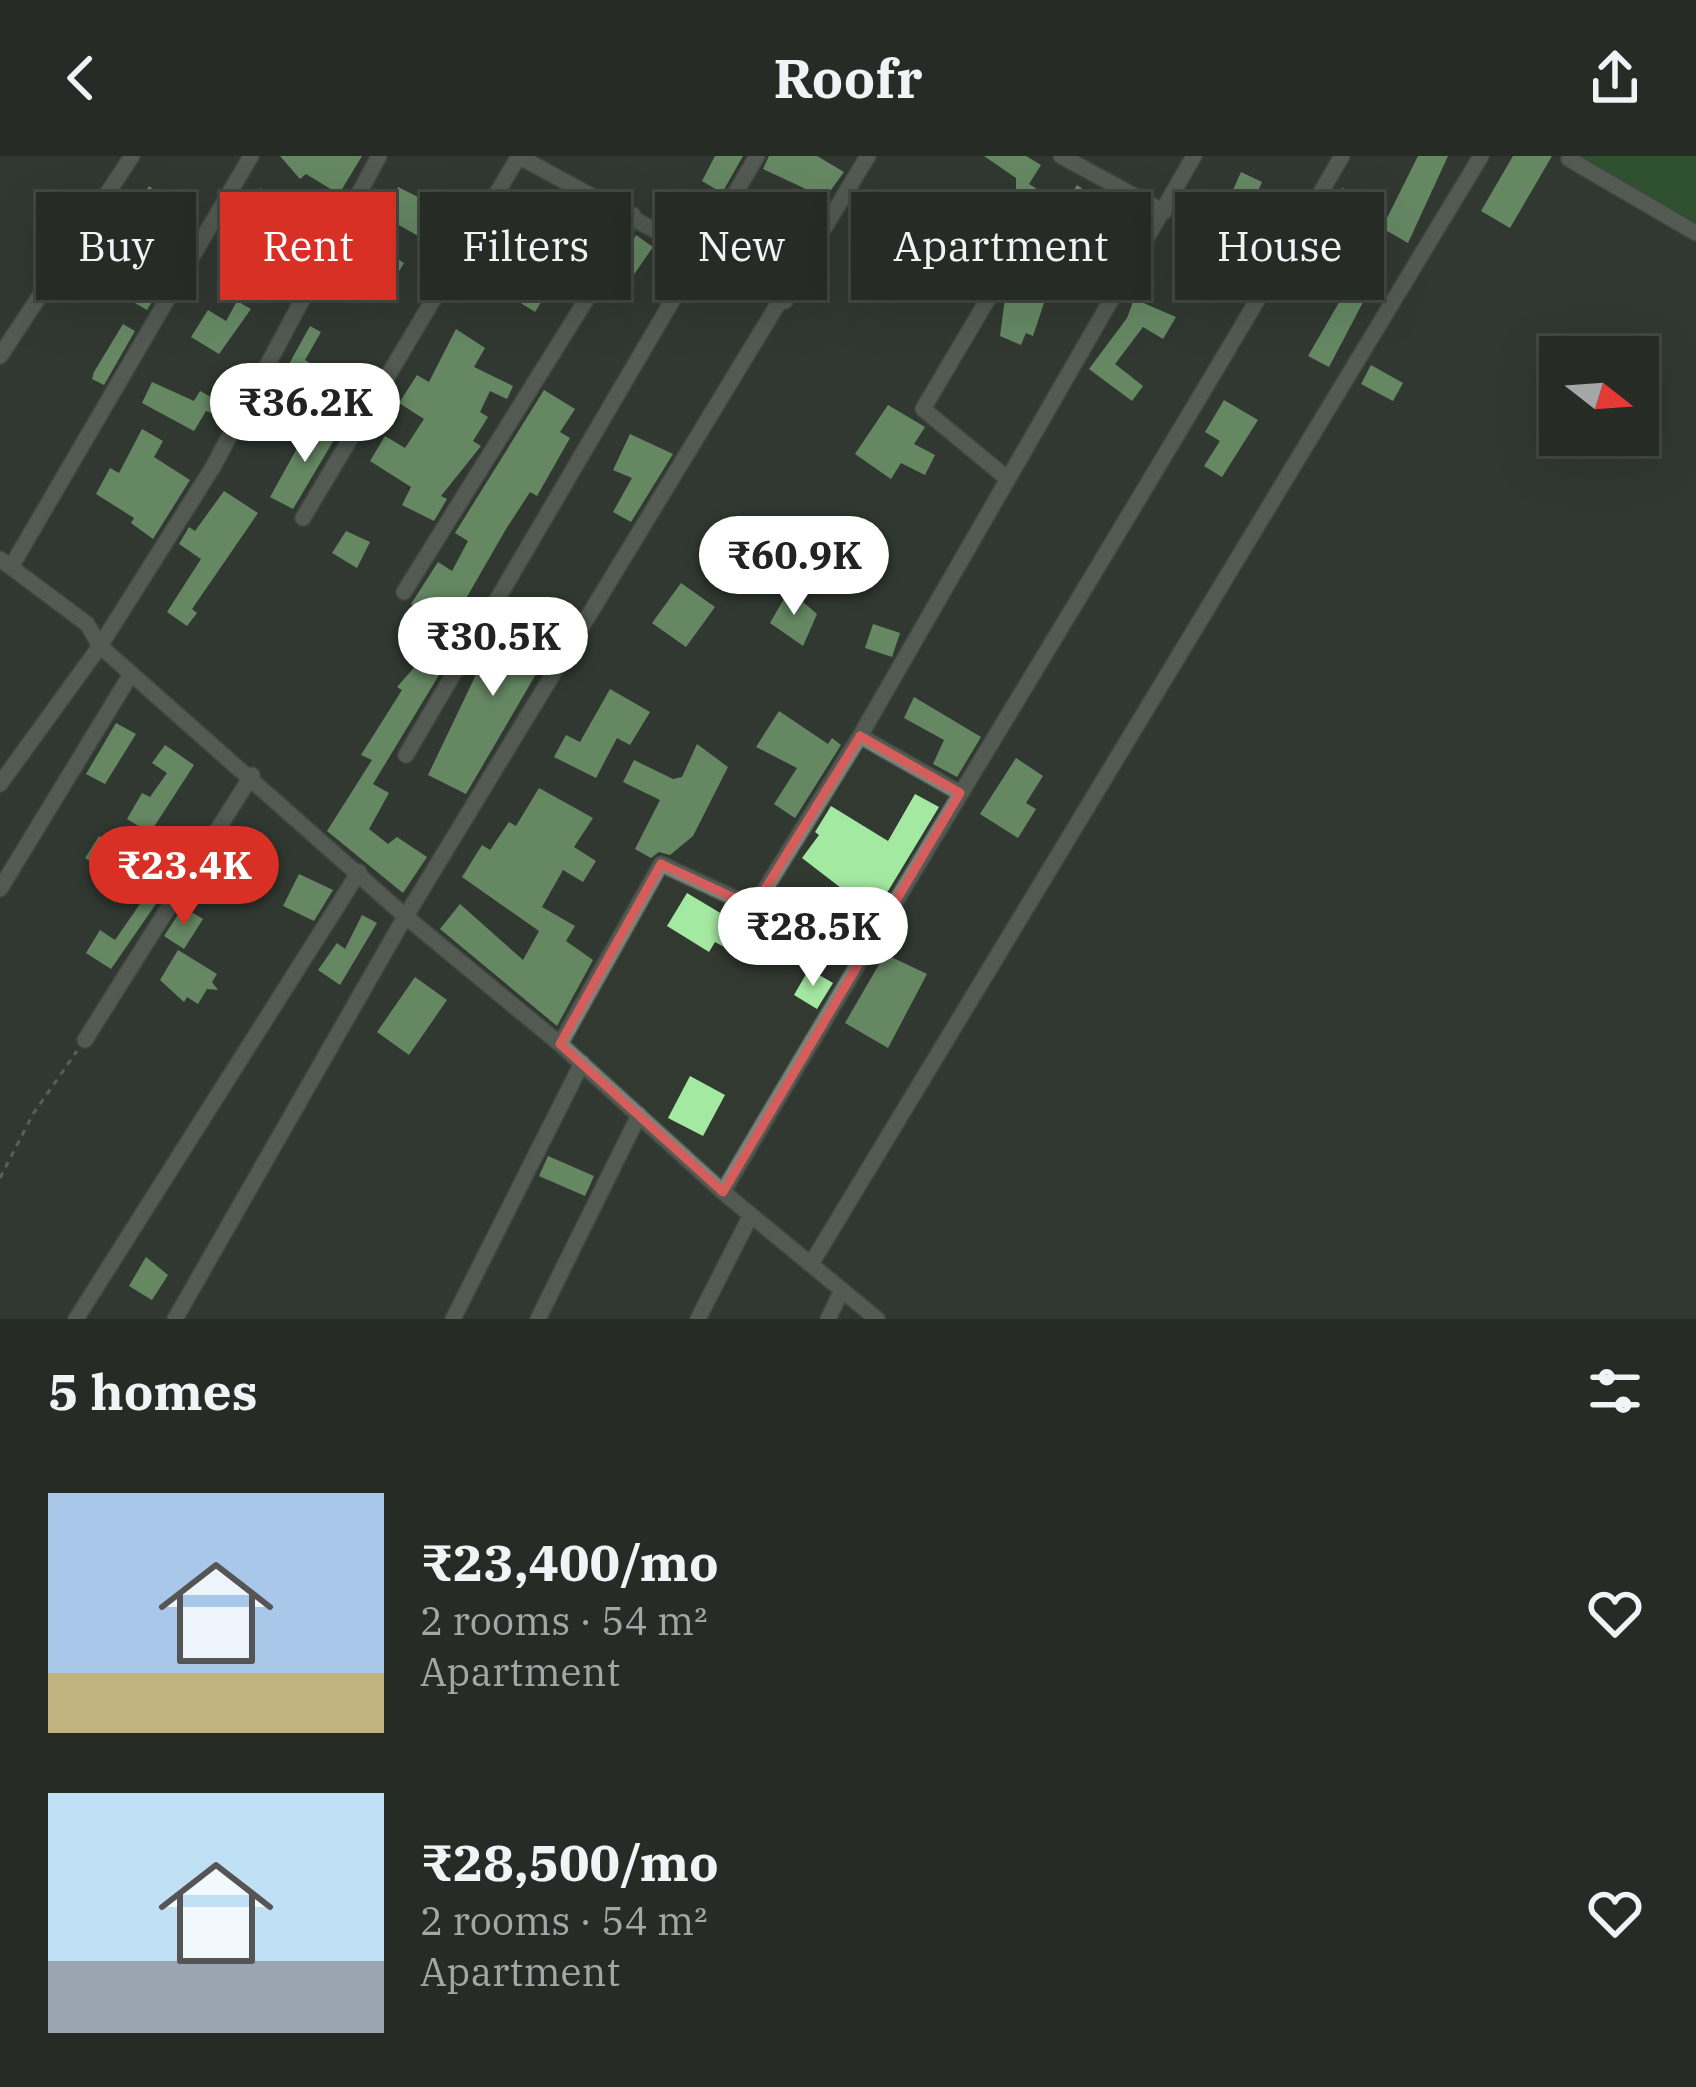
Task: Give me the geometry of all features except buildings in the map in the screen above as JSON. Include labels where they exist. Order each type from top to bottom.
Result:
[{"type":"street","points":[[0,356],[132,156]]},
{"type":"street","points":[[251,156],[5,562],[87,624],[100,646],[405,916],[877,1319]]},
{"type":"street","points":[[0,784],[100,646],[213,467],[379,156]]},
{"type":"street","points":[[304,518],[518,156],[655,228]]},
{"type":"street","points":[[735,192],[757,156]]},
{"type":"street","points":[[175,1319],[405,916],[785,301],[868,156]]},
{"type":"street","points":[[1061,156],[1164,212]]},
{"type":"street","points":[[1151,235],[1194,156]]},
{"type":"street","points":[[723,1192],[961,793],[1119,540],[1342,156]]},
{"type":"street","points":[[811,1264],[1481,156]]},
{"type":"street","points":[[1569,158],[1696,233]]},
{"type":"street","points":[[404,592],[606,268],[633,215]]},
{"type":"street","points":[[406,754],[670,300]]},
{"type":"street","points":[[987,300],[923,409],[1008,478]]},
{"type":"street","points":[[560,1044],[661,864],[754,908],[1114,300]]},
{"type":"street","points":[[0,889],[131,674]]},
{"type":"street","points":[[860,736],[961,793]]},
{"type":"street","points":[[85,1040],[252,776]]},
{"type":"street","points":[[76,1319],[358,872]]},
{"type":"street","points":[[452,1319],[582,1063]]},
{"type":"street","points":[[538,1319],[639,1115]]},
{"type":"street","points":[[698,1319],[751,1214]]},
{"type":"street","points":[[828,1319],[842,1290]]},
{"type":"path","points":[[0,1178],[33,1114],[85,1040]]},
{"type":"highlighted area","points":[[860,736],[960,793],[723,1192],[560,1044],[661,864],[754,907]]},
{"type":"green space","points":[[1570,156],[1696,156],[1696,229]]}]
